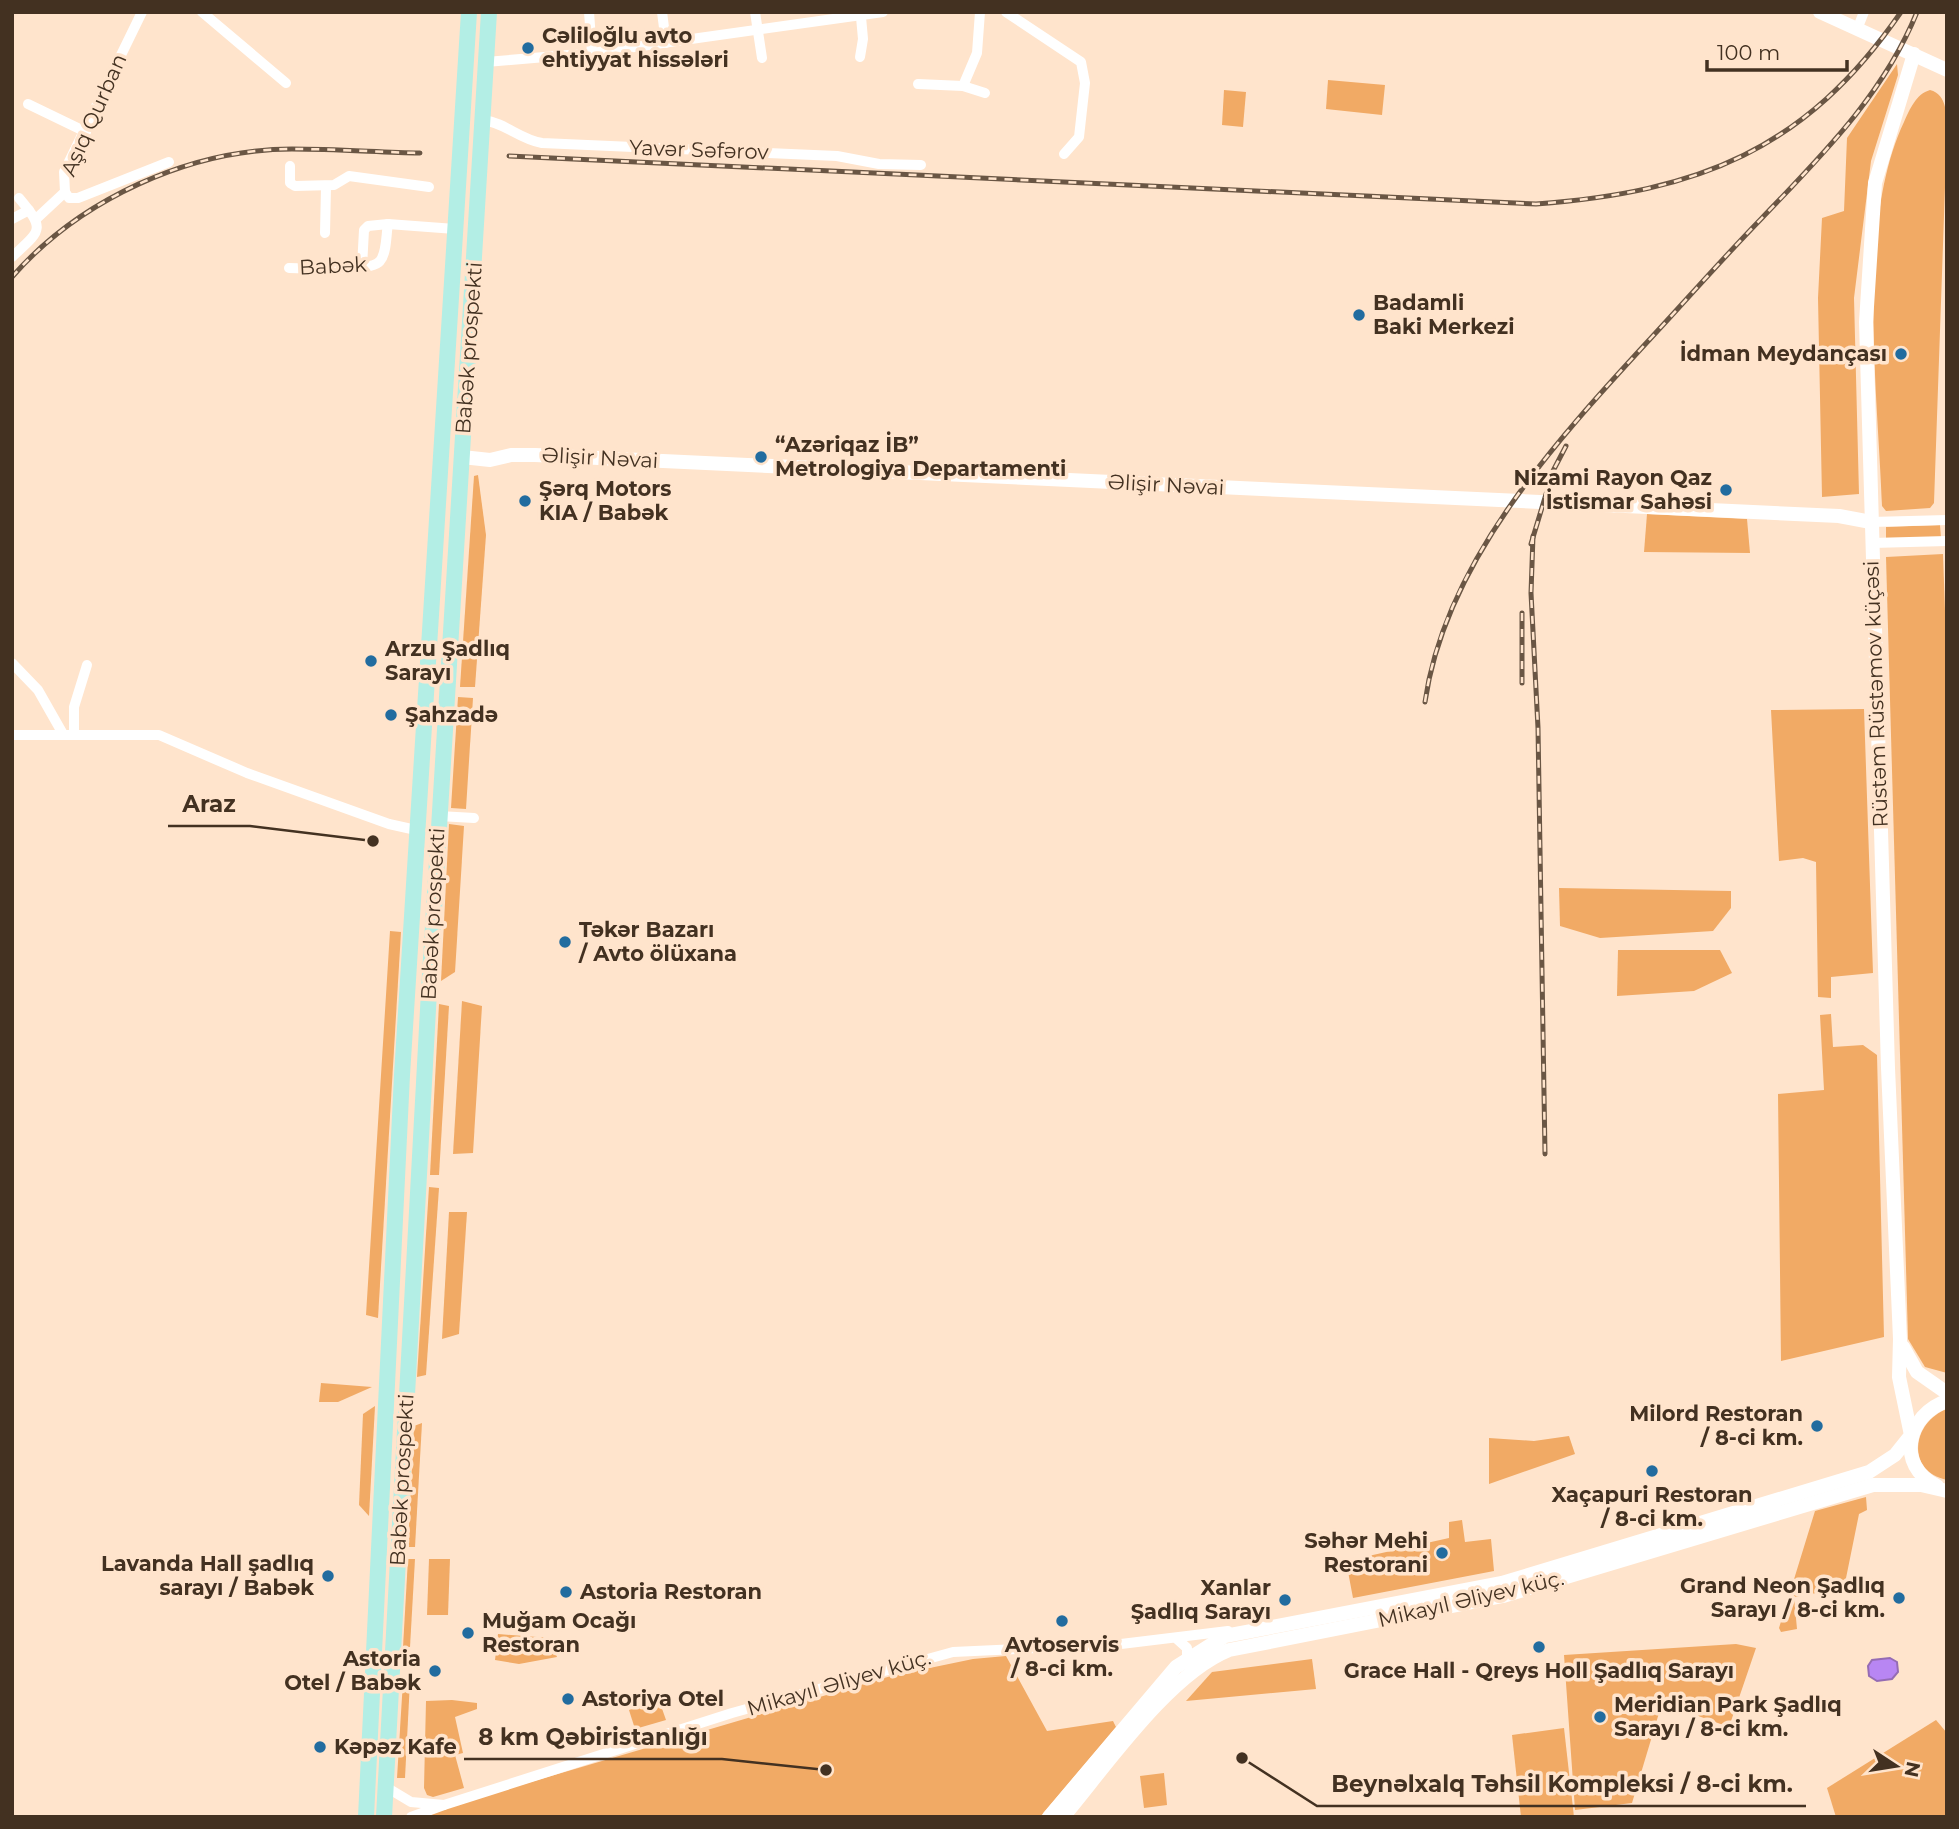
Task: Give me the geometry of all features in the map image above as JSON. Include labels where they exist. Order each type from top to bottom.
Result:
[{"type":"main road","name":"Babək prospekti","points":[[366,1817],[402,1075],[469,12]]},
{"type":"main road","name":"Babək prospekti","points":[[384,1817],[439,816],[489,12]]},
{"type":"main road","points":[[402,1075],[405,1106],[399,1208],[400,1217],[404,1219],[413,1213],[420,1153]]},
{"type":"main road","points":[[389,1327],[397,1256],[402,1251],[409,1256],[401,1377],[405,1418]]},
{"type":"street","name":"Aşıq Qurban","points":[[142,12],[119,55],[86,132],[64,172],[65,192],[69,198],[78,198],[169,162]]},
{"type":"street","points":[[202,12],[286,83]]},
{"type":"street","points":[[589,12],[592,53]]},
{"type":"street","points":[[662,12],[666,43]]},
{"type":"street","points":[[755,12],[762,58]]},
{"type":"street","points":[[486,62],[592,53],[816,17],[861,17],[883,12]]},
{"type":"street","points":[[963,86],[977,53],[980,12]]},
{"type":"street","points":[[1006,12],[1081,62],[1085,72],[1079,137],[1064,154]]},
{"type":"street","points":[[1820,12],[1858,27],[1947,70]]},
{"type":"street","points":[[1858,27],[1864,12]]},
{"type":"street","points":[[860,57],[863,39],[861,17]]},
{"type":"street","name":"Rüstəm Rüstəmov küçəsi","points":[[1913,54],[1881,159],[1872,212],[1866,322],[1888,1068],[1900,1339],[1899,1377],[1915,1467],[1922,1476],[1945,1489]]},
{"type":"street","points":[[918,84],[963,86],[985,93]]},
{"type":"street","points":[[28,104],[86,132]]},
{"type":"street","name":"Yavər Səfərov","points":[[483,120],[499,122],[525,140],[542,143],[837,156],[879,164],[921,164]]},
{"type":"street","points":[[290,166],[290,183],[295,186],[326,187],[349,176],[429,187]]},
{"type":"street","name":"Babək","points":[[325,233],[326,187]]},
{"type":"street","points":[[36,219],[65,192]]},
{"type":"street","points":[[12,257],[38,234],[36,219],[19,198]]},
{"type":"street","points":[[12,219],[29,210]]},
{"type":"street","points":[[362,267],[364,230],[374,223],[455,229]]},
{"type":"street","name":"Babək","points":[[289,268],[362,267],[378,264],[382,259],[388,224]]},
{"type":"street","name":"Əlişir Nəvai","points":[[462,457],[490,460],[511,455],[547,455],[1826,515],[1871,522]]},
{"type":"street","points":[[1871,522],[1947,520]]},
{"type":"street","points":[[1872,543],[1947,541]]},
{"type":"street","points":[[12,663],[38,690],[69,733]]},
{"type":"street","points":[[69,733],[87,665]]},
{"type":"street","points":[[12,735],[159,734],[247,773],[389,824],[416,830]]},
{"type":"street","points":[[439,816],[474,818]]},
{"type":"street","points":[[1900,1339],[1907,1360],[1917,1372],[1947,1393]]},
{"type":"street","points":[[1049,1817],[1163,1680],[1187,1657],[1225,1636],[1260,1627],[1410,1601],[1541,1571],[1869,1472],[1895,1455],[1924,1412],[1947,1401]]},
{"type":"street","name":"Mikayıl Əliyev küç.","points":[[1063,1817],[1172,1689],[1198,1666],[1229,1650],[1503,1596],[1873,1485],[1905,1484],[1945,1489]]},
{"type":"street","name":"Mikayıl Əliyev küç.","points":[[411,1817],[443,1804],[732,1713],[953,1652],[1121,1644],[1260,1627]]},
{"type":"street","points":[[1175,1638],[1229,1650]]},
{"type":"street","points":[[1175,1638],[1188,1650],[1187,1657]]},
{"type":"street","points":[[386,1787],[411,1802],[443,1804]]},
{"type":"shaded area","points":[[1897,64],[1898,75],[1871,161],[1854,298],[1859,494],[1822,497],[1818,298],[1822,218],[1844,211],[1847,138]]},
{"type":"shaded area","points":[[1328,80],[1385,85],[1382,115],[1326,109]]},
{"type":"shaded area","points":[[1224,90],[1246,92],[1243,127],[1222,125]]},
{"type":"shaded area","points":[[1930,90],[1943,101],[1947,130],[1934,503],[1930,508],[1886,511],[1882,506],[1875,362],[1875,258],[1880,209],[1889,163],[1904,122],[1917,98]]},
{"type":"shaded area","points":[[478,475],[486,535],[475,687],[460,687],[474,476]]},
{"type":"shaded area","points":[[1647,514],[1747,519],[1750,553],[1644,552]]},
{"type":"shaded area","points":[[1940,525],[1941,538],[1886,539],[1886,527]]},
{"type":"shaded area","points":[[1943,554],[1947,667],[1947,1373],[1925,1367],[1908,1339],[1886,557]]},
{"type":"shaded area","points":[[458,697],[473,698],[466,809],[451,808]]},
{"type":"shaded area","points":[[1864,709],[1873,973],[1831,977],[1831,998],[1818,997],[1816,862],[1803,858],[1779,861],[1771,710]]},
{"type":"shaded area","points":[[449,824],[464,826],[455,972],[441,981]]},
{"type":"shaded area","points":[[1559,888],[1731,891],[1731,908],[1713,931],[1600,938],[1560,926]]},
{"type":"shaded area","points":[[390,931],[401,932],[378,1318],[366,1315]]},
{"type":"shaded area","points":[[1618,950],[1720,950],[1732,973],[1694,991],[1617,996]]},
{"type":"shaded area","points":[[462,1001],[482,1006],[473,1153],[453,1154]]},
{"type":"shaded area","points":[[439,1004],[449,1006],[439,1175],[430,1175]]},
{"type":"shaded area","points":[[1831,1014],[1833,1047],[1863,1045],[1877,1055],[1884,1337],[1781,1361],[1778,1094],[1824,1090],[1820,1015]]},
{"type":"shaded area","points":[[429,1187],[439,1188],[426,1375],[417,1377]]},
{"type":"shaded area","points":[[449,1212],[467,1212],[459,1334],[442,1339]]},
{"type":"shaded area","points":[[321,1383],[372,1387],[338,1402],[319,1402]]},
{"type":"shaded area","points":[[375,1406],[369,1516],[359,1505],[363,1414]]},
{"type":"shaded area","points":[[1947,1409],[1947,1480],[1924,1467],[1918,1446],[1926,1424]]},
{"type":"shaded area","points":[[422,1423],[415,1547],[408,1547],[414,1426]]},
{"type":"shaded area","points":[[1569,1436],[1575,1454],[1489,1484],[1489,1438],[1534,1441]]},
{"type":"shaded area","points":[[1866,1497],[1867,1510],[1859,1514],[1844,1588],[1794,1597],[1797,1629],[1781,1632],[1779,1628],[1815,1511]]},
{"type":"shaded area","points":[[1462,1520],[1465,1542],[1491,1539],[1494,1571],[1353,1598],[1346,1561],[1449,1538],[1449,1522]]},
{"type":"shaded area","points":[[408,1559],[415,1559],[410,1647],[403,1647]]},
{"type":"shaded area","points":[[429,1559],[450,1559],[448,1615],[427,1615]]},
{"type":"shaded area","points":[[498,1634],[550,1638],[557,1657],[519,1664],[495,1660]]},
{"type":"shaded area","points":[[1736,1644],[1756,1648],[1729,1727],[1662,1703],[1632,1803],[1575,1810],[1564,1655]]},
{"type":"shaded area","points":[[1006,1656],[1047,1731],[1113,1721],[1116,1727],[1040,1817],[425,1817],[439,1809],[891,1676],[973,1659]]},
{"type":"shaded area","points":[[1890,1658],[1897,1662],[1898,1672],[1892,1679],[1877,1681],[1869,1676],[1868,1666],[1872,1660]]},
{"type":"shaded area","points":[[1312,1659],[1316,1689],[1186,1701],[1212,1672]]},
{"type":"shaded area","points":[[403,1681],[410,1681],[405,1778],[397,1778]]},
{"type":"shaded area","points":[[659,1700],[666,1720],[635,1729],[629,1710]]},
{"type":"shaded area","points":[[426,1701],[477,1703],[477,1709],[455,1717],[463,1753],[455,1755],[464,1788],[433,1797],[427,1795],[424,1788]]},
{"type":"shaded area","points":[[1936,1720],[1947,1733],[1947,1817],[1836,1817],[1827,1788]]},
{"type":"shaded area","points":[[1564,1728],[1574,1817],[1521,1817],[1512,1735]]},
{"type":"shaded area","points":[[1164,1773],[1167,1805],[1144,1808],[1140,1776]]},
{"type":"railway","points":[[509,156],[1536,204],[1594,198],[1648,188],[1698,174],[1744,155],[1786,130],[1827,99],[1865,59],[1901,12]]},
{"type":"railway","points":[[1425,702],[1437,650],[1456,600],[1481,551],[1511,505],[1544,460],[1615,377],[1850,122],[1887,70],[1917,12]]},
{"type":"railway","points":[[12,277],[39,249],[103,203],[176,169],[253,151],[308,149],[420,153]]},
{"type":"railway","points":[[1531,544],[1553,471],[1566,446]]},
{"type":"railway","points":[[1533,536],[1531,593],[1538,728],[1545,1154]]},
{"type":"railway","points":[[1522,613],[1522,683]]},
{"type":"place","name":"Cəliloğlu avto ehtiyyat hissələri","points":[[528,48]]},
{"type":"place","name":"Badamli Baki Merkezi","points":[[1359,315]]},
{"type":"place","name":"İdman Meydançası","points":[[1901,354]]},
{"type":"place","name":"“Azəriqaz İB” Metrologiya Departamenti","points":[[761,457]]},
{"type":"place","name":"Nizami Rayon Qaz İstismar Sahəsi","points":[[1726,490]]},
{"type":"place","name":"Şərq Motors KIA / Babək","points":[[525,501]]},
{"type":"place","name":"Arzu Şadlıq Sarayı","points":[[371,661]]},
{"type":"place","name":"Şahzadə","points":[[391,715]]},
{"type":"place","name":"Araz","points":[[373,841]]},
{"type":"place","name":"Təkər Bazarı / Avto ölüxana","points":[[565,942]]},
{"type":"place","name":"Milord Restoran / 8-ci km.","points":[[1817,1426]]},
{"type":"place","name":"Xaçapuri Restoran / 8-ci km.","points":[[1652,1471]]},
{"type":"place","name":"Səhər Mehi Restorani","points":[[1442,1553]]},
{"type":"place","name":"Lavanda Hall şadlıq sarayı / Babək","points":[[328,1576]]},
{"type":"place","name":"Astoria Restoran","points":[[566,1592]]},
{"type":"place","name":"Grand Neon Şadlıq Sarayı / 8-ci km.","points":[[1899,1598]]},
{"type":"place","name":"Xanlar Şadlıq Sarayı","points":[[1285,1600]]},
{"type":"place","name":"Avtoservis / 8-ci km.","points":[[1062,1621]]},
{"type":"place","name":"Muğam Ocağı Restoran","points":[[468,1633]]},
{"type":"place","name":"Grace Hall - Qreys Holl Şadlıq Sarayı","points":[[1539,1647]]},
{"type":"place","name":"Astoria Otel / Babək","points":[[435,1671]]},
{"type":"place","name":"Astoriya Otel","points":[[568,1699]]},
{"type":"place","name":"Meridian Park Şadlıq Sarayı / 8-ci km.","points":[[1600,1717]]},
{"type":"place","name":"Kəpəz Kafe","points":[[320,1747]]},
{"type":"place","name":"Beynəlxalq Təhsil Kompleksi / 8-ci km.","points":[[1242,1758]]},
{"type":"place","name":"8 km Qəbiristanlığı","points":[[826,1770]]}]
